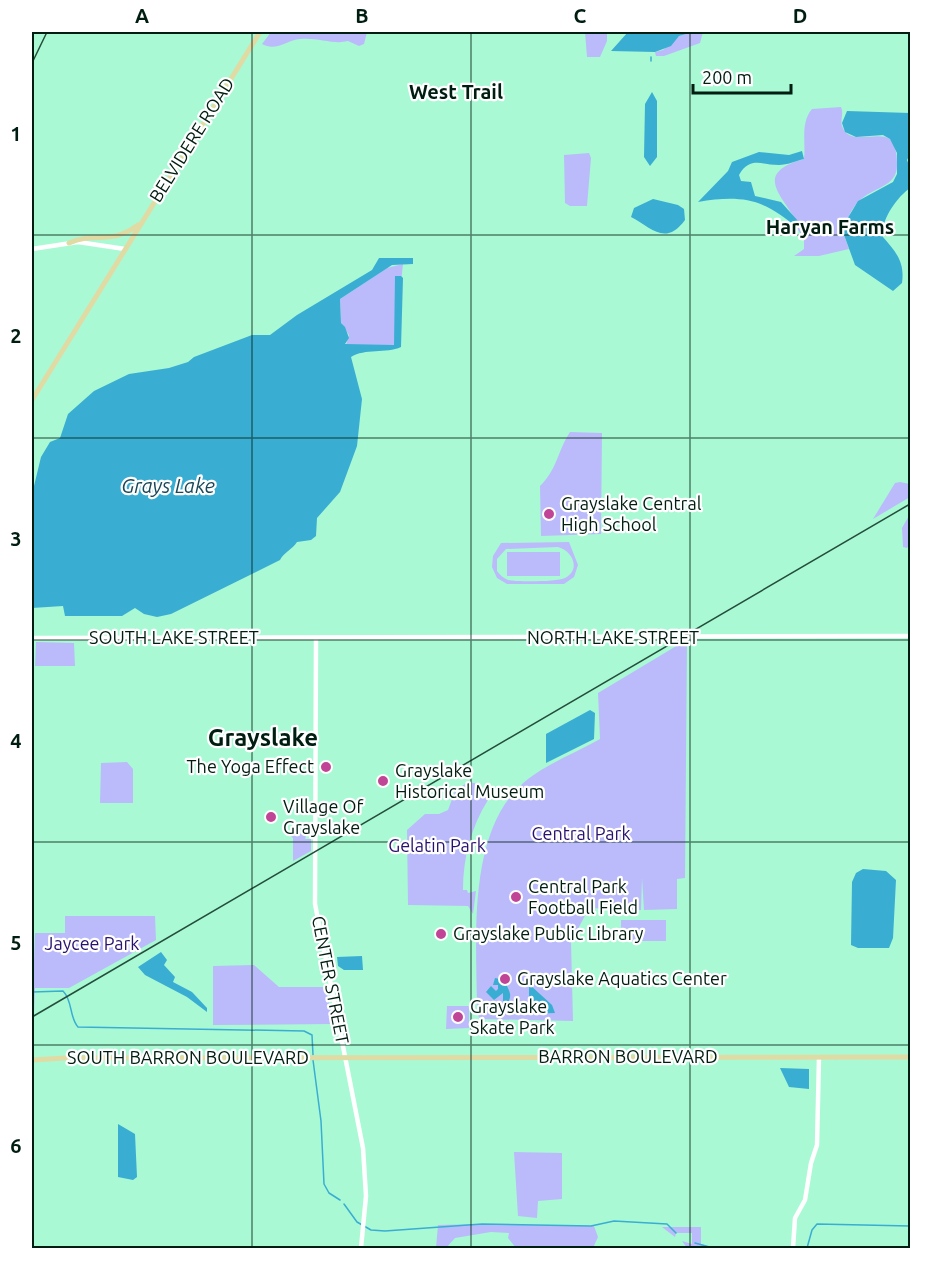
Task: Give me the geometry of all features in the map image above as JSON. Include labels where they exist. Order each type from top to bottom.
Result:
[{"type":"main road","name":"BELVIDERE ROAD","points":[[32,400],[260,32]]},
{"type":"main road","points":[[69,243],[85,238],[118,237],[142,222]]},
{"type":"main road","name":"BARRON BOULEVARD","points":[[345,1058],[910,1058]]},
{"type":"main road","name":"SOUTH BARRON BOULEVARD","points":[[32,1060],[345,1058]]},
{"type":"street","points":[[32,249],[69,243],[96,243],[125,249]]},
{"type":"street","name":"NORTH LAKE STREET","points":[[316,638],[910,636]]},
{"type":"street","name":"SOUTH LAKE STREET","points":[[32,638],[316,638]]},
{"type":"street","name":"CENTER STREET","points":[[316,638],[315,904],[365,1164],[361,1248]]},
{"type":"street","points":[[793,1248],[795,1218],[805,1200],[811,1163],[817,1145],[819,1058]]},
{"type":"green space","points":[[271,32],[367,32],[364,44],[359,46],[348,41],[306,39],[272,47],[262,44]]},
{"type":"green space","points":[[585,32],[607,32],[607,41],[600,57],[587,57]]},
{"type":"green space","points":[[703,32],[700,43],[664,56],[656,56],[655,52],[663,50],[679,36]]},
{"type":"green space","points":[[841,107],[842,126],[851,136],[878,136],[890,139],[896,153],[897,171],[889,182],[864,197],[853,209],[843,232],[849,249],[819,256],[794,256],[804,249],[804,239],[793,215],[780,196],[775,179],[778,172],[788,165],[804,159],[806,120],[812,109]]},
{"type":"green space","points":[[589,153],[591,158],[587,206],[570,206],[565,203],[564,155]]},
{"type":"green space","points":[[403,264],[394,345],[346,345],[349,335],[341,323],[340,299],[387,268]]},
{"type":"green space","points":[[570,432],[602,433],[601,534],[541,536],[540,486],[554,467]]},
{"type":"green space","points":[[895,483],[910,484],[910,497],[873,519]]},
{"type":"green space","points":[[910,514],[910,544],[907,548],[903,547],[902,528]]},
{"type":"green space","points":[[569,542],[578,565],[574,577],[564,584],[507,584],[497,578],[492,567],[493,556],[501,543]],"holes":[[[558,547],[571,556],[574,566],[570,575],[565,578],[546,581],[513,581],[508,580],[497,571],[497,559],[506,549]]]},
{"type":"green space","points":[[507,552],[560,552],[560,576],[507,576]]},
{"type":"green space","points":[[36,642],[74,643],[75,666],[35,666]]},
{"type":"green space","name":"Central Park","points":[[683,642],[687,643],[685,878],[677,879],[677,909],[644,910],[642,878],[641,910],[589,908],[571,942],[573,1021],[480,1019],[477,1013],[476,953],[479,887],[484,856],[493,826],[508,800],[528,779],[600,739],[598,693]]},
{"type":"green space","points":[[127,762],[133,769],[133,803],[100,803],[101,763]]},
{"type":"green space","name":"Gelatin Park","points":[[468,782],[479,784],[488,800],[469,843],[465,866],[463,890],[467,890],[468,893],[476,891],[473,914],[468,906],[408,905],[407,830],[425,814],[439,814],[448,810],[455,791]]},
{"type":"green space","points":[[307,834],[305,839],[311,839],[311,851],[293,861],[293,838],[289,835]]},
{"type":"green space","name":"Jaycee Park","points":[[65,916],[155,916],[156,940],[69,988],[35,988],[32,1015],[35,933],[65,933]]},
{"type":"green space","points":[[621,920],[666,920],[666,941],[621,941]]},
{"type":"green space","points":[[254,965],[279,987],[326,987],[333,1024],[213,1025],[213,966]]},
{"type":"green space","name":"Grayslake Skate Park","points":[[447,1006],[469,1006],[469,1028],[446,1029]]},
{"type":"green space","points":[[514,1152],[562,1153],[562,1199],[538,1201],[537,1218],[518,1216]]},
{"type":"green space","points":[[438,1225],[594,1226],[598,1237],[593,1248],[516,1248],[508,1238],[509,1233],[491,1232],[455,1238],[446,1248],[436,1248]]},
{"type":"green space","points":[[662,1227],[701,1227],[701,1244],[714,1248],[687,1248],[682,1241],[692,1244],[692,1233],[676,1233],[675,1237]]},
{"type":"water","points":[[628,32],[693,32],[679,36],[671,46],[655,52],[611,51]]},
{"type":"water","points":[[652,92],[657,101],[657,157],[650,166],[644,157],[645,104]]},
{"type":"water","points":[[847,111],[910,113],[910,154],[907,160],[910,168],[910,188],[890,210],[883,231],[883,237],[896,253],[902,269],[902,283],[893,291],[855,265],[843,232],[846,221],[858,201],[893,182],[897,174],[897,153],[890,139],[883,135],[856,137],[845,132],[842,123]]},
{"type":"water","points":[[802,151],[804,159],[782,165],[752,163],[739,175],[741,181],[751,182],[755,196],[781,202],[799,222],[797,228],[774,210],[751,201],[727,199],[698,202],[728,171],[732,162],[759,152],[789,155]]},
{"type":"water","points":[[653,199],[678,205],[684,209],[685,220],[678,228],[664,234],[631,217],[634,208]]},
{"type":"water","name":"Grays Lake","points":[[379,258],[413,258],[413,264],[392,265],[340,299],[341,323],[349,338],[345,344],[394,345],[395,276],[401,276],[403,278],[401,347],[351,357],[362,399],[357,446],[340,492],[317,518],[316,536],[311,540],[297,542],[280,560],[171,614],[157,617],[144,614],[135,608],[122,616],[65,616],[63,606],[32,608],[32,488],[41,457],[50,442],[60,438],[68,414],[94,391],[129,374],[169,368],[252,335],[270,335],[297,315],[372,270]]},
{"type":"water","points":[[590,710],[595,713],[594,739],[546,763],[546,734]]},
{"type":"water","points":[[863,869],[886,871],[896,880],[893,938],[889,948],[858,948],[851,945],[852,882],[856,873]]},
{"type":"water","points":[[161,952],[167,960],[164,965],[175,977],[173,982],[192,992],[207,1008],[207,1012],[187,997],[145,975],[138,967]]},
{"type":"water","points":[[362,956],[363,970],[344,970],[338,966],[337,957]]},
{"type":"water","points":[[495,978],[505,980],[510,995],[506,1005],[503,1001],[503,993],[494,1000],[486,992],[491,986],[496,991],[498,989],[498,985],[493,985]]},
{"type":"water","points":[[529,984],[552,1005],[555,1013],[524,1014],[529,999]]},
{"type":"water","points":[[780,1068],[809,1069],[809,1089],[789,1087]]},
{"type":"water","points":[[118,1124],[135,1134],[137,1177],[133,1180],[118,1177]]},
{"type":"waterway","points":[[32,992],[63,991],[78,1027],[304,1031],[312,1035],[313,1055]]},
{"type":"waterway","points":[[313,1060],[321,1121],[324,1184],[329,1193],[340,1200]]},
{"type":"waterway","points":[[344,1204],[357,1222],[371,1230],[482,1224],[591,1226],[614,1221],[667,1224],[676,1233]]},
{"type":"waterway","points":[[807,1248],[812,1230],[817,1224],[910,1226]]},
{"type":"waterway","points":[[695,1243],[713,1248]]},
{"type":"railway","points":[[32,63],[47,32]]},
{"type":"railway","points":[[32,1017],[910,504]]},
{"type":"place","name":"Grayslake Central High School","points":[[549,514]]},
{"type":"place","name":"The Yoga Effect","points":[[326,767]]},
{"type":"place","name":"Grayslake Historical Museum","points":[[383,781]]},
{"type":"place","name":"Village Of Grayslake","points":[[271,817]]},
{"type":"place","name":"Central Park Football Field","points":[[516,897]]},
{"type":"place","name":"Grayslake Public Library","points":[[441,934]]},
{"type":"place","name":"Grayslake Aquatics Center","points":[[505,979]]},
{"type":"place","name":"Grayslake Skate Park","points":[[458,1017]]},
{"type":"district","name":"West Trail","points":[[456,92]]},
{"type":"district","name":"Haryan Farms","points":[[830,227]]},
{"type":"district","name":"Grayslake","points":[[263,738]]}]
